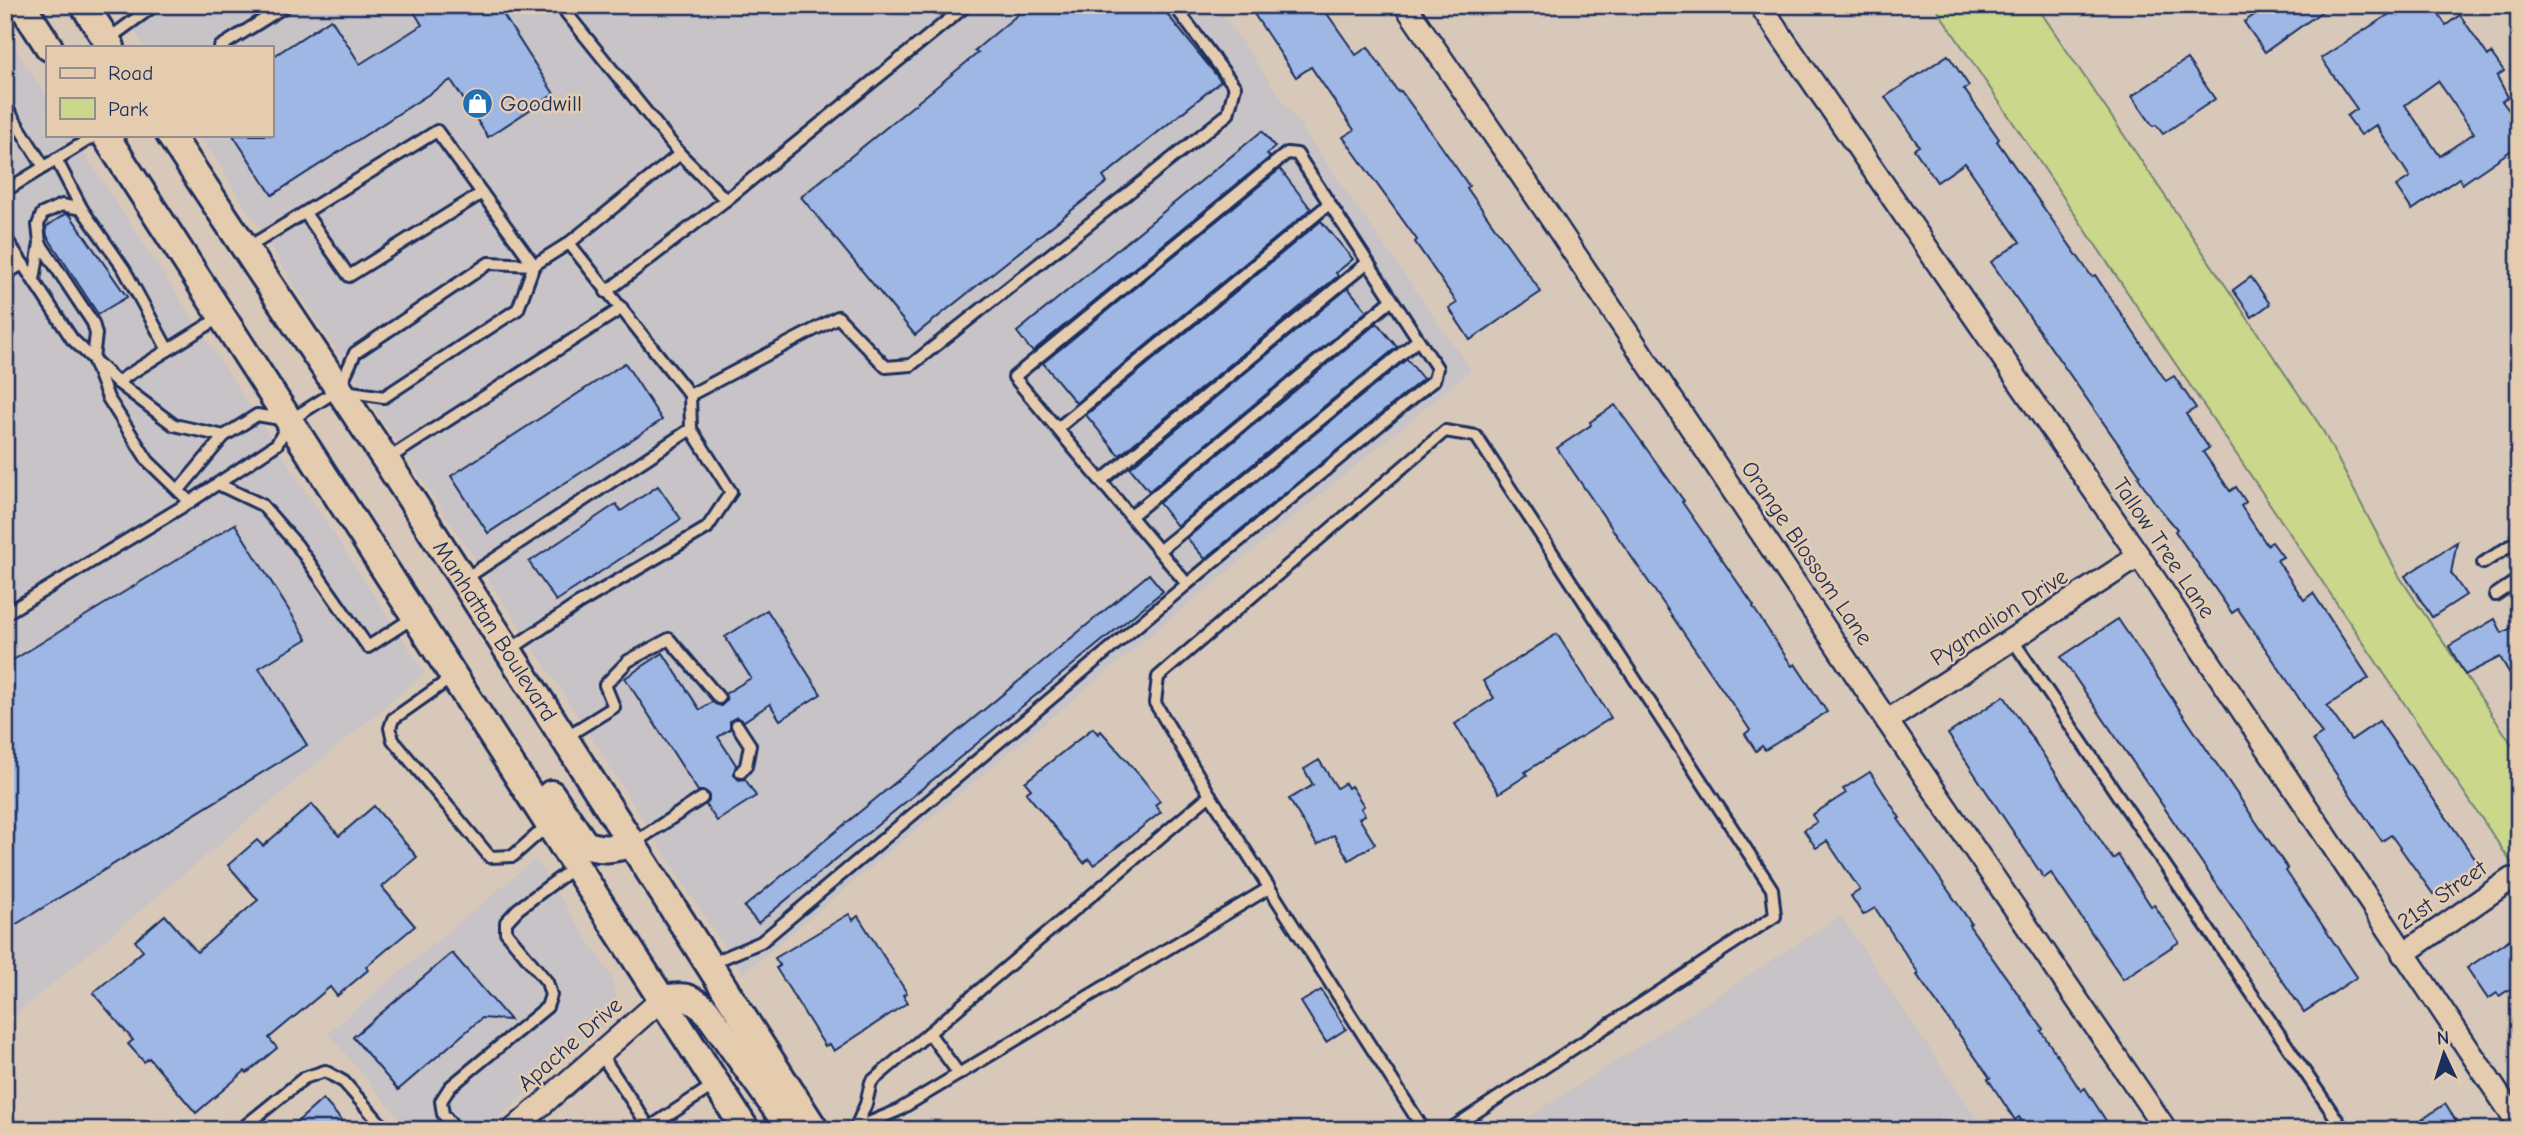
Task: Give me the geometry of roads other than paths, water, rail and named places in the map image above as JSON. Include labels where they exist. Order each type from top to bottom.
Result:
[{"type":"street","points":[[22,5],[48,46]]},
{"type":"street","points":[[84,5],[109,44]]},
{"type":"street","name":"Orange Blossom Lane","points":[[1405,5],[2166,1130]]},
{"type":"street","name":"Tallow Tree Lane","points":[[1760,5],[2139,556],[2519,1125]]},
{"type":"street","points":[[106,136],[747,1130]]},
{"type":"street","name":"Manhattan Boulevard","points":[[171,136],[386,460],[816,1130]]},
{"type":"street","name":"Pygmalion Drive","points":[[1887,721],[2139,556]]},
{"type":"street","points":[[469,701],[488,708],[508,729],[584,843],[604,849],[632,844]]},
{"type":"street","name":"21st Street","points":[[2403,954],[2511,878]]},
{"type":"street","points":[[662,999],[683,996],[692,999],[706,1010],[790,1128],[796,1130]]},
{"type":"street","name":"Apache Drive","points":[[513,1130],[662,999]]},
{"type":"lane","points":[[109,44],[156,5]]},
{"type":"lane","points":[[222,46],[287,5]]},
{"type":"lane","points":[[560,5],[680,154],[726,200]]},
{"type":"lane","points":[[606,292],[726,200],[967,5]]},
{"type":"lane","points":[[690,395],[838,317],[886,367],[911,365],[1228,114],[1235,86],[1174,5]]},
{"type":"lane","points":[[5,105],[44,167]]},
{"type":"lane","points":[[246,248],[438,131],[534,265]]},
{"type":"lane","points":[[5,191],[94,136]]},
{"type":"lane","points":[[709,964],[761,942],[1434,380],[1437,368],[1297,154],[1287,153],[1014,377],[1187,584]]},
{"type":"lane","points":[[5,614],[190,502],[277,444],[289,421],[339,390],[355,353],[489,263],[534,265],[569,243],[680,154]]},
{"type":"lane","points":[[56,159],[82,209],[124,269],[168,351]]},
{"type":"lane","points":[[305,212],[349,276],[482,193]]},
{"type":"lane","points":[[1058,428],[1329,204]]},
{"type":"lane","points":[[34,281],[40,243],[38,225],[42,214],[62,205],[82,209]]},
{"type":"lane","points":[[5,237],[72,339],[117,382],[174,425],[224,436]]},
{"type":"lane","points":[[40,243],[93,323],[96,334],[93,359],[108,398],[148,461],[190,502]]},
{"type":"lane","points":[[508,651],[578,604],[707,528],[731,492],[691,429],[690,395],[569,243]]},
{"type":"lane","points":[[1101,480],[1368,262]]},
{"type":"lane","points":[[5,274],[23,264]]},
{"type":"lane","points":[[339,390],[384,397],[518,309],[534,265]]},
{"type":"lane","points":[[1131,516],[1392,300]]},
{"type":"lane","points":[[386,460],[622,308]]},
{"type":"lane","points":[[117,382],[222,316]]},
{"type":"lane","points":[[1160,551],[1418,340]]},
{"type":"lane","points":[[179,490],[224,436],[257,415],[289,421]]},
{"type":"lane","points":[[463,580],[691,429]]},
{"type":"lane","points":[[1424,1130],[1210,795],[1155,703],[1158,677],[1445,431],[1476,436],[1772,889],[1775,916],[1449,1130]]},
{"type":"lane","points":[[218,484],[262,505],[296,545],[368,647],[415,616]]},
{"type":"lane","points":[[2483,563],[2519,540]]},
{"type":"lane","points":[[2495,595],[2519,579]]},
{"type":"lane","points":[[564,738],[614,707],[605,685],[628,661],[669,639],[719,698]]},
{"type":"lane","points":[[2012,639],[2344,1130]]},
{"type":"lane","points":[[454,676],[393,719],[390,728],[393,740],[490,857],[513,856],[549,824]]},
{"type":"lane","points":[[737,725],[750,745],[747,766],[741,772]]},
{"type":"lane","points":[[855,1128],[866,1104],[871,1082],[1210,795]]},
{"type":"lane","points":[[632,844],[702,798]]},
{"type":"lane","points":[[456,1130],[443,1114],[441,1101],[450,1087],[547,1007],[551,995],[547,982],[506,932],[506,922],[518,909],[576,866]]},
{"type":"lane","points":[[855,1128],[897,1111],[1269,888]]},
{"type":"lane","points":[[929,1032],[959,1073]]},
{"type":"lane","points":[[600,1053],[648,1129],[716,1083]]},
{"type":"lane","points":[[240,1130],[304,1077],[325,1071],[344,1082],[386,1130]]},
{"type":"place","name":"Goodwill","points":[[477,103]]}]
